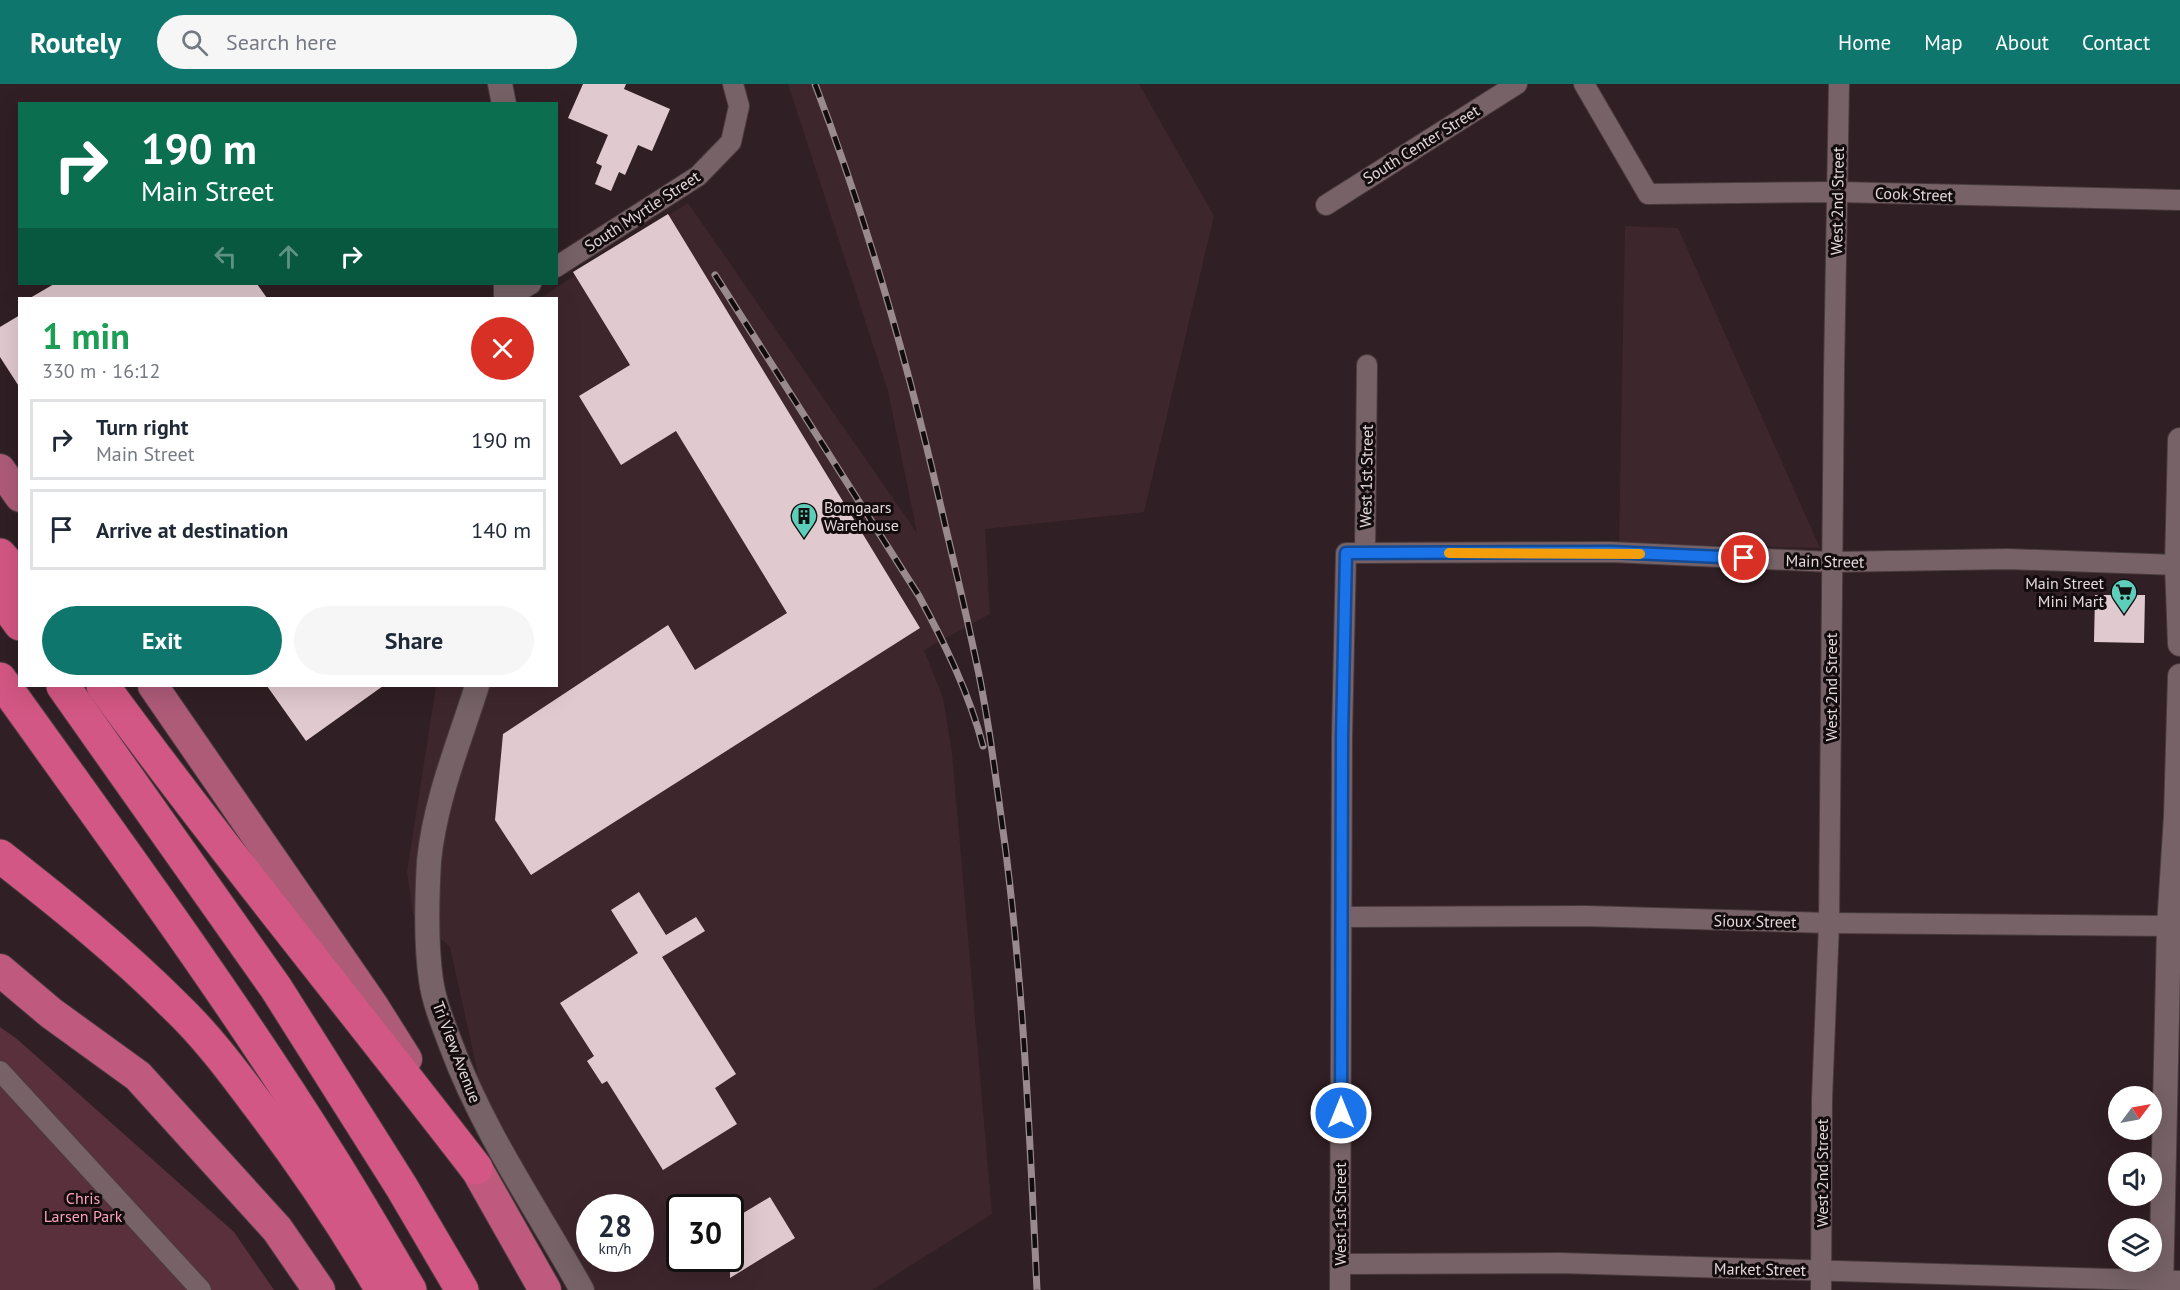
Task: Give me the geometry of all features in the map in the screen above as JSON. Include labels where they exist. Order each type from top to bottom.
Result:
[{"type":"highway","points":[[0,555],[18,576]]},
{"type":"highway","points":[[0,596],[18,621]]},
{"type":"highway","points":[[0,679],[157,900],[267,1061],[330,1157],[410,1290]]},
{"type":"highway","points":[[64,687],[276,988],[366,1129],[462,1290]]},
{"type":"highway","points":[[104,687],[182,794],[476,1168],[545,1290]]},
{"type":"highway","points":[[0,856],[100,935],[175,1005],[228,1065],[344,1225],[382,1290]]},
{"type":"highway","points":[[0,970],[51,1013],[138,1077],[277,1229],[319,1290]]},
{"type":"main road","points":[[0,469],[18,493]]},
{"type":"main road","points":[[154,687],[373,1005],[476,1168]]},
{"type":"street","points":[[500,84],[504,102]]},
{"type":"street","name":"South Myrtle Street","points":[[558,266],[698,176],[732,142],[739,106],[733,84]]},
{"type":"street","name":"South Center Street","points":[[1326,205],[1517,84]]},
{"type":"street","name":"Cook Street","points":[[1584,84],[1648,194],[1837,192],[2180,200]]},
{"type":"street","name":"West 2nd Street","points":[[1821,1280],[1822,1099],[1829,923],[1839,84]]},
{"type":"street","points":[[509,297],[529,285]]},
{"type":"street","name":"West 1st Street","points":[[1340,1290],[1342,737],[1346,553],[1365,553],[1368,365]]},
{"type":"street","points":[[2180,440],[2177,565],[2180,644]]},
{"type":"street","name":"Main Street","points":[[1365,553],[1611,552],[1832,562],[2008,559],[2177,565]]},
{"type":"street","points":[[2167,1284],[2169,926],[2176,816],[2180,676]]},
{"type":"street","name":"Tri View Avenue","points":[[477,687],[444,784],[429,860],[428,918],[431,980],[448,1036],[481,1115],[582,1290]]},
{"type":"street","name":"Sioux Street","points":[[1342,917],[1585,916],[1829,923],[2169,926]]},
{"type":"street","points":[[0,1071],[201,1290]]},
{"type":"street","name":"Market Street","points":[[1340,1264],[1560,1263],[1821,1280],[2167,1284]]},
{"type":"shaded area","points":[[788,84],[1139,84],[1214,216],[1144,512],[985,529],[990,614],[924,650],[943,698],[952,753],[992,1214],[872,1290],[593,1290],[583,1272],[654,1272],[654,1194],[576,1194],[576,1259],[481,1088],[450,947],[413,914],[407,872],[436,687],[558,687],[558,297],[542,297],[688,203],[917,533],[888,391]]},
{"type":"shaded area","points":[[1625,226],[1678,228],[1820,548],[1619,543]]},
{"type":"green space","name":"Chris Larsen Park","points":[[0,1027],[17,1039],[234,1232],[274,1290],[0,1290]]},
{"type":"building","points":[[583,84],[626,84],[624,89],[670,109],[652,151],[638,145],[625,175],[619,172],[611,191],[595,184],[602,166],[596,163],[608,135],[568,118]]},
{"type":"building","name":"Bomgaars Warehouse","points":[[668,214],[920,628],[531,875],[495,820],[503,734],[668,625],[695,670],[787,613],[676,431],[621,465],[579,396],[630,365],[573,272]]},
{"type":"building","points":[[52,285],[258,285],[266,297],[32,297]]},
{"type":"building","points":[[18,316],[18,385],[0,357],[0,327]]},
{"type":"building","points":[[2095,595],[2145,595],[2144,643],[2094,642]]},
{"type":"building","points":[[268,687],[382,687],[306,741]]},
{"type":"building","points":[[639,892],[666,935],[696,917],[705,931],[662,957],[736,1074],[715,1088],[737,1124],[663,1170],[607,1081],[602,1084],[587,1061],[594,1056],[560,1003],[638,953],[611,910]]},
{"type":"building","points":[[770,1197],[795,1238],[744,1269],[744,1213]]},
{"type":"building","points":[[730,1272],[740,1272],[730,1278]]},
{"type":"railway","points":[[815,84],[872,248],[904,360],[933,472],[972,640],[984,703],[1005,845],[1017,956],[1026,1068],[1037,1290]]},
{"type":"railway","points":[[715,275],[919,596],[955,669],[971,707],[983,746]]},
{"type":"slow traffic","points":[[1449,553],[1611,552],[1640,554]]},
{"type":"place","name":"Bomgaars Warehouse","points":[[804,539]]},
{"type":"place","name":"Main Street Mini Mart","points":[[2124,615]]},
{"type":"route","points":[[1341,1113],[1342,737],[1346,553],[1611,552],[1744,558]]}]
